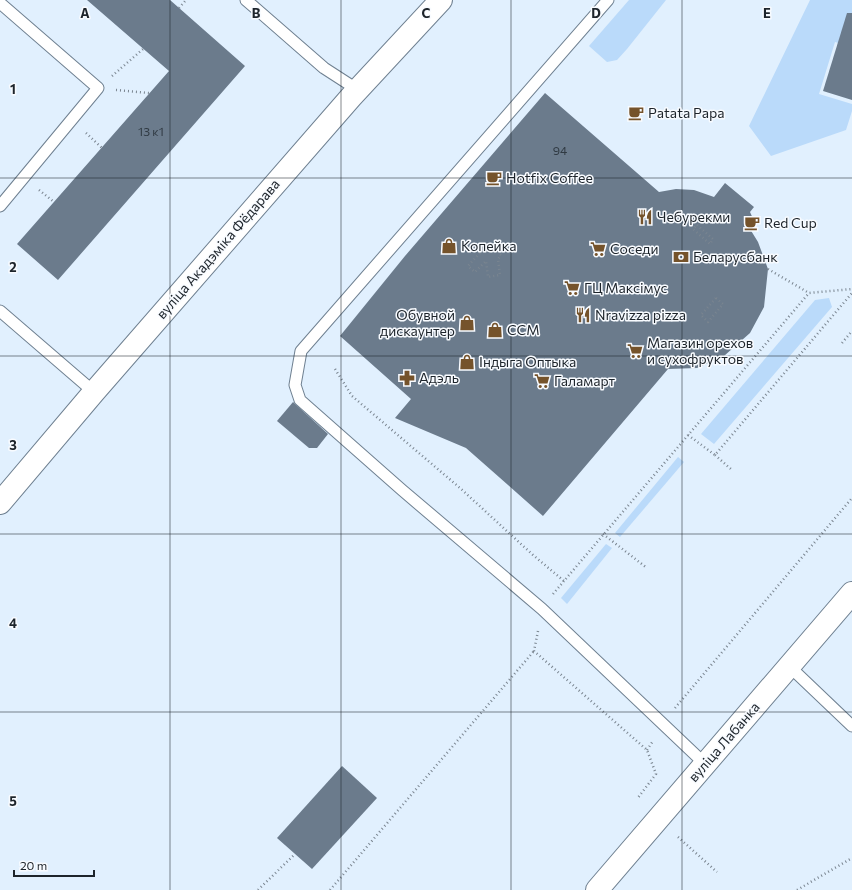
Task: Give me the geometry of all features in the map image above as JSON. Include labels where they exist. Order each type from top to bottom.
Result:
[{"type":"street","name":"вуліца Акадэміка Фёдарава","points":[[0,503],[94,392],[358,90],[441,0]]},
{"type":"street","name":"вуліца Лабанка","points":[[597,890],[852,593]]},
{"type":"lane","points":[[246,0],[324,68],[358,90]]},
{"type":"lane","points":[[608,0],[301,351],[295,385],[300,400],[402,490],[542,609],[705,764]]},
{"type":"lane","points":[[0,3],[98,88],[0,206]]},
{"type":"lane","points":[[0,311],[94,392]]},
{"type":"lane","points":[[789,666],[852,726]]},
{"type":"path","points":[[179,8],[186,0]]},
{"type":"path","points":[[98,88],[143,49]]},
{"type":"path","points":[[98,88],[149,93]]},
{"type":"path","points":[[697,225],[713,239],[710,244],[693,229],[697,225]]},
{"type":"path","points":[[488,244],[500,255],[498,259],[500,275],[488,277],[486,261],[475,272],[468,266],[488,244]]},
{"type":"path","points":[[768,269],[809,293],[852,289]]},
{"type":"path","points":[[330,890],[534,650],[542,609],[564,581],[809,293]]},
{"type":"path","points":[[714,455],[852,293]]},
{"type":"path","points":[[716,298],[723,304],[708,322],[701,315],[712,302],[716,298]]},
{"type":"path","points":[[842,343],[852,331]]},
{"type":"path","points":[[335,369],[352,396],[460,488],[532,555],[564,581]]},
{"type":"path","points":[[688,435],[732,470]]},
{"type":"path","points":[[647,750],[672,712],[852,498]]},
{"type":"path","points":[[603,534],[647,568]]},
{"type":"path","points":[[534,650],[647,750],[656,774],[637,799]]},
{"type":"path","points":[[678,837],[717,872]]},
{"type":"path","points":[[258,890],[295,854]]},
{"type":"path","points":[[797,890],[852,858]]},
{"type":"shaded area","points":[[629,0],[666,0],[617,60],[607,62],[589,46]]},
{"type":"shaded area","points":[[810,0],[852,0],[852,47],[835,42],[819,94],[852,104],[852,111],[846,130],[771,156],[749,126]]},
{"type":"shaded area","points":[[829,298],[832,307],[714,444],[701,434],[815,300]]},
{"type":"shaded area","points":[[678,457],[684,462],[620,537],[615,533]]},
{"type":"shaded area","points":[[606,544],[612,548],[567,604],[561,598]]},
{"type":"building","points":[[87,0],[170,0],[245,66],[58,280],[17,244],[169,71]]},
{"type":"building","points":[[847,13],[852,13],[852,100],[823,91]]},
{"type":"building","name":"ГЦ Максімус","points":[[545,93],[659,192],[676,189],[694,190],[714,197],[725,183],[754,207],[750,212],[755,223],[750,229],[758,242],[768,269],[764,307],[750,333],[724,356],[697,368],[668,369],[543,516],[466,448],[395,418],[411,399],[340,336],[405,256]]},
{"type":"building","points":[[293,402],[328,434],[317,448],[309,448],[277,421]]},
{"type":"building","points":[[342,766],[377,798],[312,869],[277,838]]},
{"type":"place","name":"Patata Papa","points":[[636,113]]},
{"type":"place","name":"Hotfix Coffee","points":[[494,178]]},
{"type":"place","name":"Чебурекми","points":[[645,217]]},
{"type":"place","name":"Red Cup","points":[[752,223]]},
{"type":"place","name":"Копейка","points":[[449,246]]},
{"type":"place","name":"Соседи","points":[[598,249]]},
{"type":"place","name":"Беларусбанк","points":[[681,257]]},
{"type":"place","name":"ГЦ Максімус","points":[[572,288]]},
{"type":"place","name":"Nravizza pizza","points":[[583,315]]},
{"type":"place","name":"Обувной дискаунтер","points":[[467,323]]},
{"type":"place","name":"ССМ","points":[[495,330]]},
{"type":"place","name":"Магазин орехов и сухофруктов","points":[[635,351]]},
{"type":"place","name":"Індыга Оптыка","points":[[467,362]]},
{"type":"place","name":"Адэль","points":[[407,378]]},
{"type":"place","name":"Галамарт","points":[[542,381]]}]
